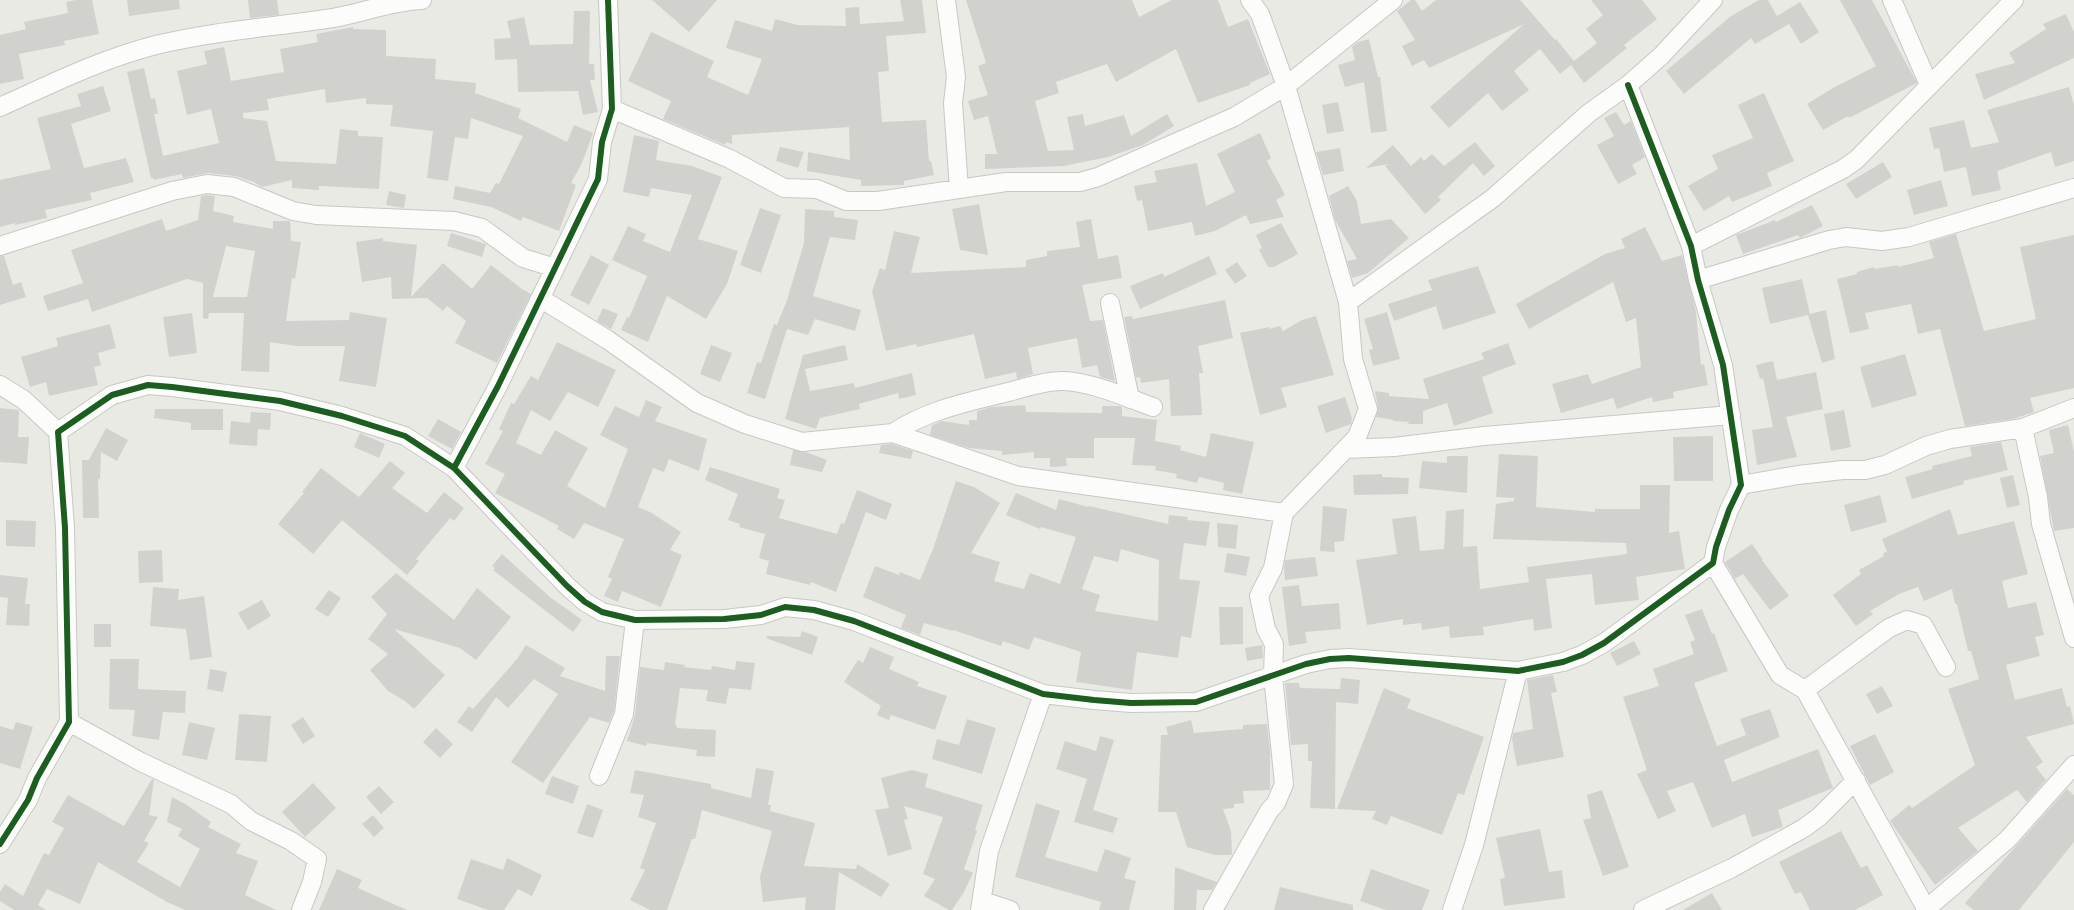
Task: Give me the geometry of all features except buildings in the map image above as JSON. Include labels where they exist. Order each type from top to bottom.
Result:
[{"type":"street","points":[[0,107],[86,69],[158,45],[204,36],[335,17],[404,1],[422,0]]},
{"type":"street","points":[[454,468],[498,386],[598,178],[602,142],[612,109],[608,0]]},
{"type":"street","points":[[946,0],[956,77],[953,103],[959,189]]},
{"type":"street","points":[[1213,910],[1269,810],[1276,803],[1284,784],[1273,676],[1274,644],[1266,629],[1260,596],[1273,568],[1284,513],[1357,437],[1368,409],[1353,359],[1348,302],[1286,86],[1260,14],[1250,0]]},
{"type":"street","points":[[612,109],[730,159],[784,188],[817,190],[846,201],[878,201],[1006,182],[1080,182],[1098,177],[1234,117],[1286,86],[1393,0]]},
{"type":"street","points":[[1348,302],[1493,198],[1589,113],[1628,85],[1661,56],[1713,0]]},
{"type":"street","points":[[1892,0],[1929,85]]},
{"type":"street","points":[[1691,246],[1843,169],[1856,160],[2014,0]]},
{"type":"street","points":[[1628,85],[1691,246],[1698,280],[1724,365],[1741,485],[1729,510],[1716,547],[1713,563],[1780,675],[1805,690],[1926,910],[2008,839],[2074,764]]},
{"type":"street","points":[[0,246],[172,192],[207,184],[234,187],[293,211],[316,215],[454,221],[482,228],[523,258],[555,268]]},
{"type":"street","points":[[1698,280],[1829,240],[1846,237],[1882,241],[1909,237],[2074,188]]},
{"type":"street","points":[[539,300],[548,303],[608,340],[696,403],[745,424],[802,442],[893,433],[1018,476],[1284,513]]},
{"type":"street","points":[[1110,303],[1130,398]]},
{"type":"street","points":[[893,433],[920,417],[960,404],[1046,382],[1078,383],[1130,398],[1153,407]]},
{"type":"street","points":[[0,385],[24,400],[58,432],[65,528],[68,722],[37,778],[28,800],[0,844]]},
{"type":"street","points":[[58,432],[112,395],[148,385],[280,401],[342,416],[405,436],[454,468],[567,586],[585,602],[602,612],[636,620],[762,615],[785,607],[814,610],[854,621],[1043,694],[1131,703],[1196,702],[1306,664],[1330,659],[1349,658],[1518,671],[1563,662],[1582,655],[1604,643],[1713,563]]},
{"type":"street","points":[[1741,485],[1798,475],[1843,470],[1865,470],[1885,466],[1926,446],[1950,439],[2023,428],[2074,408]]},
{"type":"street","points":[[1345,449],[1394,447],[1484,436],[1731,415]]},
{"type":"street","points":[[2023,428],[2038,498],[2041,524],[2074,638]]},
{"type":"street","points":[[599,776],[624,714],[636,620]]},
{"type":"street","points":[[1805,690],[1889,628],[1907,620],[1923,625],[1946,667]]},
{"type":"street","points":[[1452,910],[1474,844],[1518,671]]},
{"type":"street","points":[[1010,910],[981,906],[989,851],[1043,694]]},
{"type":"street","points":[[68,722],[141,762],[232,804],[251,821],[291,841],[317,859],[312,882],[301,910]]},
{"type":"street","points":[[1643,910],[1732,868],[1804,828],[1819,817],[1856,780]]},
{"type":"cycle path","points":[[0,844],[28,800],[37,778],[69,722],[65,528],[58,432],[112,395],[148,385],[172,387],[280,401],[342,416],[405,436],[454,468],[498,386],[598,179],[602,142],[612,109],[608,0]]},
{"type":"cycle path","points":[[454,468],[567,586],[585,602],[602,612],[635,620],[724,619],[761,615],[785,607],[814,610],[854,621],[1043,694],[1131,703],[1196,702],[1306,664],[1330,659],[1349,658],[1518,671],[1563,662],[1582,655],[1604,643],[1713,563],[1716,547],[1729,510],[1741,485],[1723,365],[1698,280],[1691,246],[1628,85]]}]
